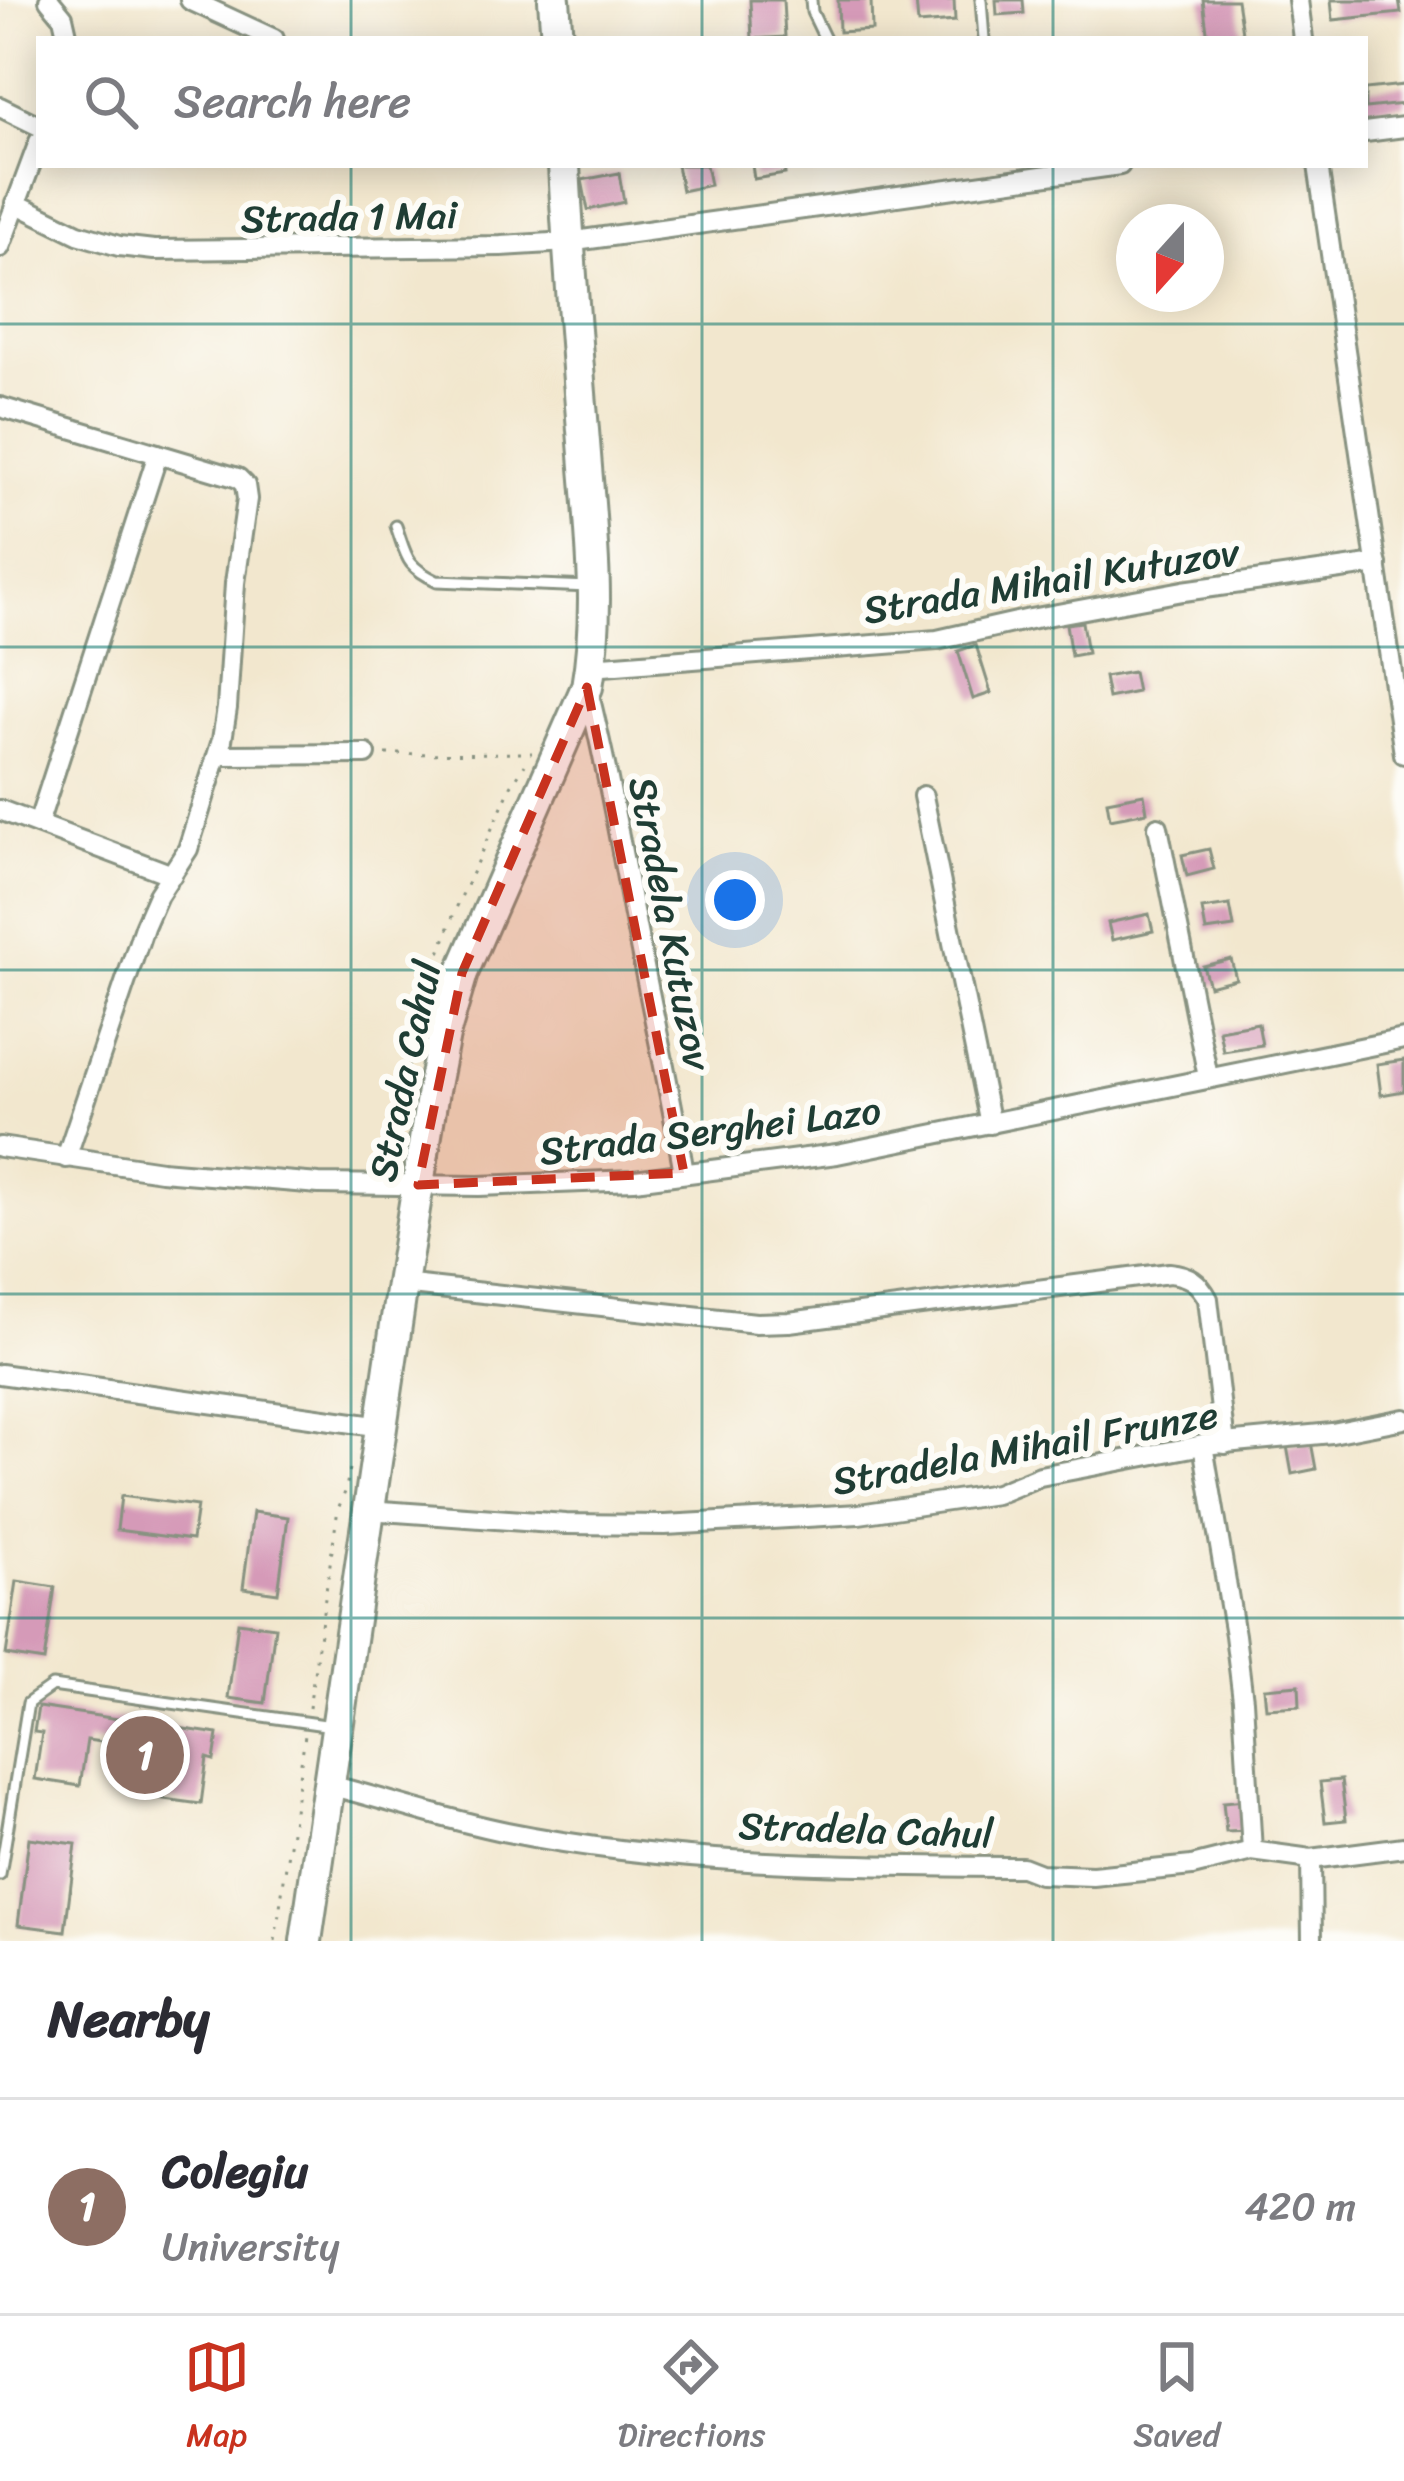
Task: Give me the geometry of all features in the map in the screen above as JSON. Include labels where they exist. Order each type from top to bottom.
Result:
[{"type":"main road","points":[[554,0],[557,36]]},
{"type":"main road","name":"Strada Cahul","points":[[306,1941],[433,1091],[461,973],[589,677],[596,587],[564,168]]},
{"type":"street","points":[[49,0],[63,16],[67,36]]},
{"type":"street","points":[[190,0],[268,36]]},
{"type":"street","points":[[1298,0],[1303,36]]},
{"type":"street","points":[[0,107],[36,125]]},
{"type":"street","points":[[1368,132],[1404,127]]},
{"type":"street","points":[[0,247],[36,150]]},
{"type":"street","name":"Strada 1 Mai","points":[[15,203],[78,235],[154,250],[501,246],[568,242],[1098,168]]},
{"type":"street","points":[[1318,168],[1404,754]]},
{"type":"street","points":[[0,407],[238,478],[247,499],[235,583],[227,708],[218,755],[188,849],[144,927],[66,1158]]},
{"type":"street","points":[[38,824],[158,454]]},
{"type":"street","name":"Strada Mihail Kutuzov","points":[[589,677],[937,640],[1183,591],[1377,564]]},
{"type":"street","name":"Stradela Kutuzov","points":[[589,677],[684,1173]]},
{"type":"street","points":[[218,755],[366,754]]},
{"type":"street","points":[[923,796],[990,1124]]},
{"type":"street","points":[[0,810],[172,875]]},
{"type":"street","points":[[1158,827],[1208,1077]]},
{"type":"street","name":"Strada Serghei Lazo","points":[[0,1147],[161,1171],[319,1184],[572,1184],[837,1154],[1404,1040]]},
{"type":"street","points":[[402,1284],[773,1323],[1184,1274],[1202,1287],[1208,1299],[1226,1444]]},
{"type":"street","points":[[0,1375],[382,1427]]},
{"type":"street","name":"Stradela Mihail Frunze","points":[[368,1510],[566,1524],[665,1525],[859,1514],[996,1494],[1040,1476],[1203,1445],[1331,1433],[1404,1420]]},
{"type":"street","points":[[1203,1445],[1243,1700],[1252,1851]]},
{"type":"street","name":"Stradela Cahul","points":[[329,1785],[507,1832],[634,1851],[782,1862],[1022,1867],[1063,1876],[1192,1866],[1252,1851],[1311,1859],[1404,1847]]},
{"type":"street","points":[[1311,1859],[1312,1941]]},
{"type":"lane","points":[[811,0],[824,36]]},
{"type":"lane","points":[[980,36],[981,0]]},
{"type":"lane","points":[[396,526],[415,571],[437,580],[596,587]]},
{"type":"lane","points":[[0,1875],[28,1702],[52,1686],[337,1727]]},
{"type":"path","points":[[366,754],[535,753]]},
{"type":"highlighted area","points":[[587,687],[684,1173],[418,1185],[462,973]]},
{"type":"building","points":[[750,0],[783,0],[785,36],[752,36]]},
{"type":"building","points":[[838,0],[871,0],[872,30],[839,32]]},
{"type":"building","points":[[916,0],[954,0],[955,21],[918,24]]},
{"type":"building","points":[[996,0],[1023,0],[1024,13],[997,15]]},
{"type":"building","points":[[1203,0],[1237,0],[1243,36],[1208,36]]},
{"type":"building","points":[[1331,0],[1399,0],[1401,13],[1333,20]]},
{"type":"building","points":[[1404,85],[1404,104],[1368,108],[1368,89]]},
{"type":"building","points":[[678,168],[707,168],[710,185],[682,191]]},
{"type":"building","points":[[752,168],[784,168],[785,174],[754,179]]},
{"type":"building","points":[[619,173],[624,202],[588,210],[582,180]]},
{"type":"building","points":[[1082,622],[1087,653],[1071,656],[1066,624]]},
{"type":"building","points":[[976,645],[991,693],[973,699],[958,651]]},
{"type":"building","points":[[1133,672],[1137,692],[1108,698],[1104,677]]},
{"type":"building","points":[[1144,794],[1147,812],[1110,819],[1107,801]]},
{"type":"building","points":[[1209,849],[1214,869],[1187,876],[1182,855]]},
{"type":"building","points":[[1230,905],[1234,927],[1206,931],[1202,909]]},
{"type":"building","points":[[1149,914],[1153,931],[1112,940],[1108,923]]},
{"type":"building","points":[[1231,959],[1236,979],[1209,986],[1203,966]]},
{"type":"building","points":[[1258,1023],[1262,1045],[1223,1051],[1219,1030]]},
{"type":"building","points":[[1404,1060],[1404,1091],[1381,1095],[1377,1064]]},
{"type":"building","points":[[1311,1442],[1316,1469],[1292,1474],[1287,1446]]},
{"type":"building","points":[[121,1496],[197,1506],[192,1540],[117,1530]]},
{"type":"building","points":[[253,1512],[288,1517],[278,1593],[243,1588]]},
{"type":"building","points":[[17,1581],[55,1587],[44,1661],[6,1655]]},
{"type":"building","points":[[238,1622],[275,1627],[265,1703],[228,1698]]},
{"type":"building","points":[[1299,1685],[1300,1706],[1266,1708],[1264,1688]]},
{"type":"building","points":[[38,1707],[218,1734],[214,1760],[207,1758],[201,1804],[156,1798],[163,1751],[87,1740],[80,1786],[35,1779],[42,1733],[34,1732]]},
{"type":"building","points":[[1341,1780],[1346,1820],[1325,1822],[1320,1782]]},
{"type":"building","points":[[1246,1800],[1248,1831],[1226,1832],[1223,1802]]},
{"type":"building","points":[[29,1838],[76,1844],[65,1931],[18,1925]]},
{"type":"place","name":"Colegiu","points":[[145,1755]]}]
